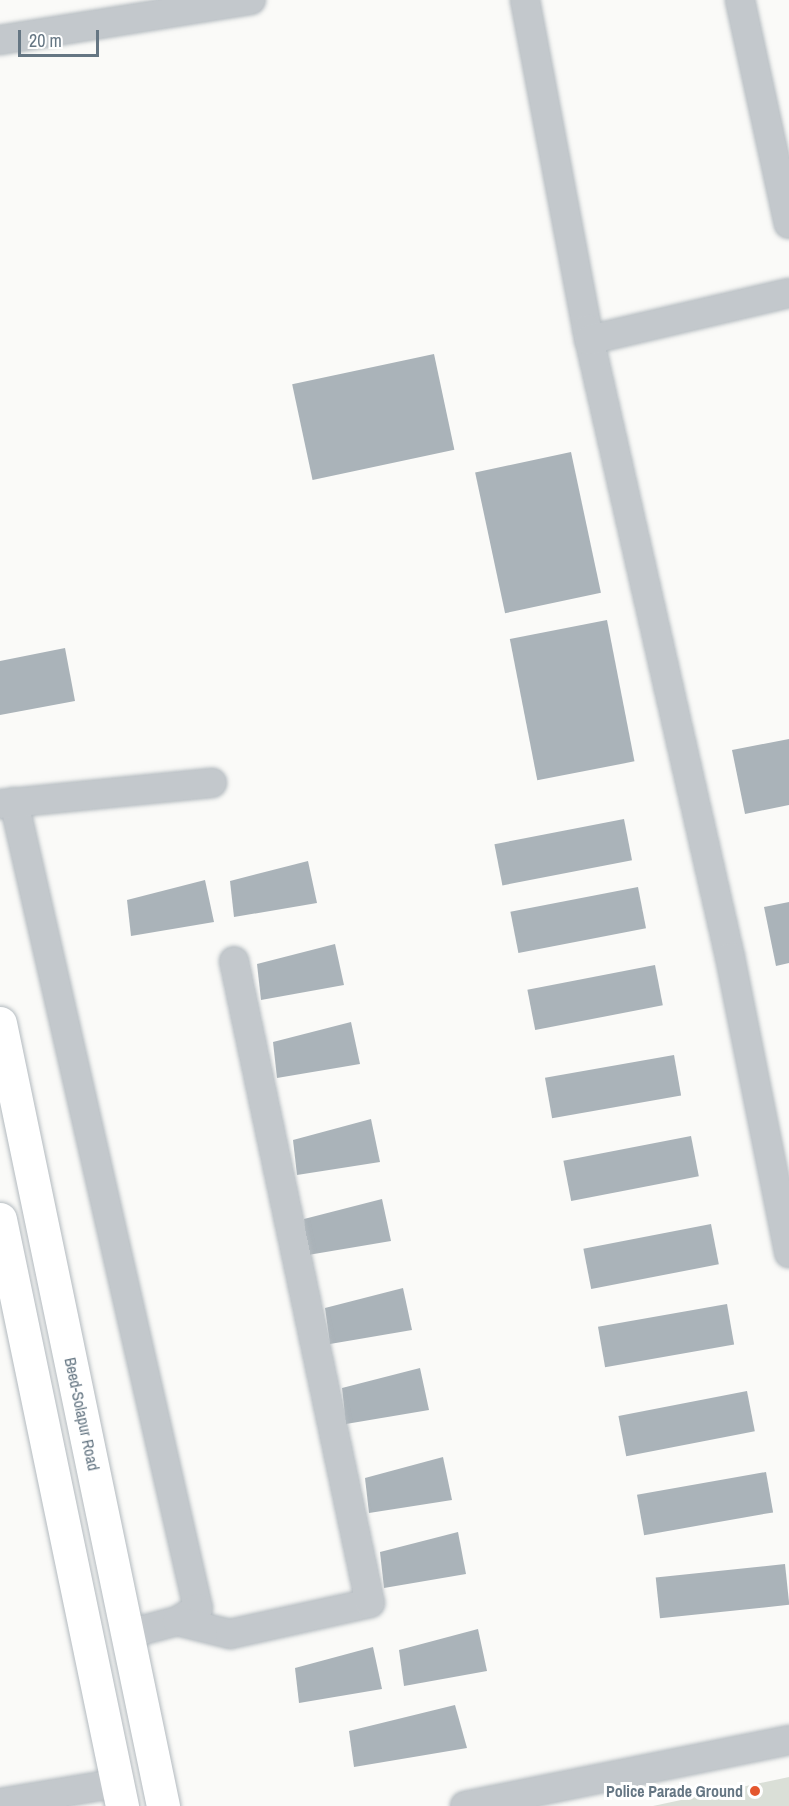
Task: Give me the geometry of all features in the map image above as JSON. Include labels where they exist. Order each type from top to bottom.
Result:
[{"type":"main road","name":"Beed-Solapur Road","points":[[0,1023],[163,1806]]},
{"type":"main road","points":[[0,1219],[120,1795]]},
{"type":"street","points":[[0,40],[251,0]]},
{"type":"street","points":[[525,0],[589,340],[782,1176],[789,1253]]},
{"type":"street","points":[[740,0],[789,224]]},
{"type":"street","points":[[589,340],[789,293]]},
{"type":"street","points":[[128,1634],[177,1621],[198,1608],[7,803],[212,783]]},
{"type":"street","points":[[177,1621],[230,1634],[370,1603],[234,961]]},
{"type":"street","points":[[465,1806],[789,1740]]},
{"type":"street","points":[[0,1803],[120,1795]]},
{"type":"shaded area","name":"Police Parade Ground","points":[[789,1777],[789,1806],[653,1806]]},
{"type":"building","points":[[434,354],[454,450],[313,480],[292,384]]},
{"type":"building","points":[[571,452],[601,593],[505,613],[475,472]]},
{"type":"building","points":[[607,620],[634,761],[537,780],[510,639]]},
{"type":"building","points":[[65,648],[75,701],[0,715],[0,661]]},
{"type":"building","points":[[789,739],[789,805],[745,814],[732,750]]},
{"type":"building","points":[[624,819],[632,860],[502,885],[494,844]]},
{"type":"building","points":[[308,861],[317,903],[234,917],[230,881]]},
{"type":"building","points":[[205,880],[214,922],[131,936],[127,900]]},
{"type":"building","points":[[638,887],[646,928],[518,953],[510,912]]},
{"type":"building","points":[[789,902],[789,963],[776,966],[764,907]]},
{"type":"building","points":[[335,944],[344,985],[261,1000],[257,964]]},
{"type":"building","points":[[655,965],[663,1005],[535,1030],[527,990]]},
{"type":"building","points":[[351,1022],[360,1064],[277,1078],[273,1042]]},
{"type":"building","points":[[674,1055],[681,1095],[552,1118],[545,1078]]},
{"type":"building","points":[[371,1119],[380,1162],[297,1175],[293,1140]]},
{"type":"building","points":[[691,1136],[699,1176],[571,1201],[563,1161]]},
{"type":"building","points":[[382,1199],[391,1241],[308,1255],[304,1219]]},
{"type":"building","points":[[711,1224],[719,1264],[591,1289],[583,1249]]},
{"type":"building","points":[[403,1288],[412,1330],[330,1344],[325,1308]]},
{"type":"building","points":[[727,1304],[734,1344],[605,1367],[598,1327]]},
{"type":"building","points":[[420,1368],[429,1410],[346,1424],[342,1388]]},
{"type":"building","points":[[747,1391],[755,1431],[626,1456],[618,1416]]},
{"type":"building","points":[[443,1457],[452,1500],[369,1513],[365,1478]]},
{"type":"building","points":[[766,1472],[773,1512],[644,1535],[637,1495]]},
{"type":"building","points":[[458,1532],[466,1574],[384,1588],[380,1552]]},
{"type":"building","points":[[785,1564],[789,1605],[660,1618],[656,1578]]},
{"type":"building","points":[[478,1629],[487,1671],[404,1686],[399,1650]]},
{"type":"building","points":[[373,1647],[382,1689],[299,1703],[295,1668]]},
{"type":"building","points":[[455,1705],[467,1748],[354,1767],[349,1731]]},
{"type":"place","name":"Police Parade Ground","points":[[755,1791]]}]
